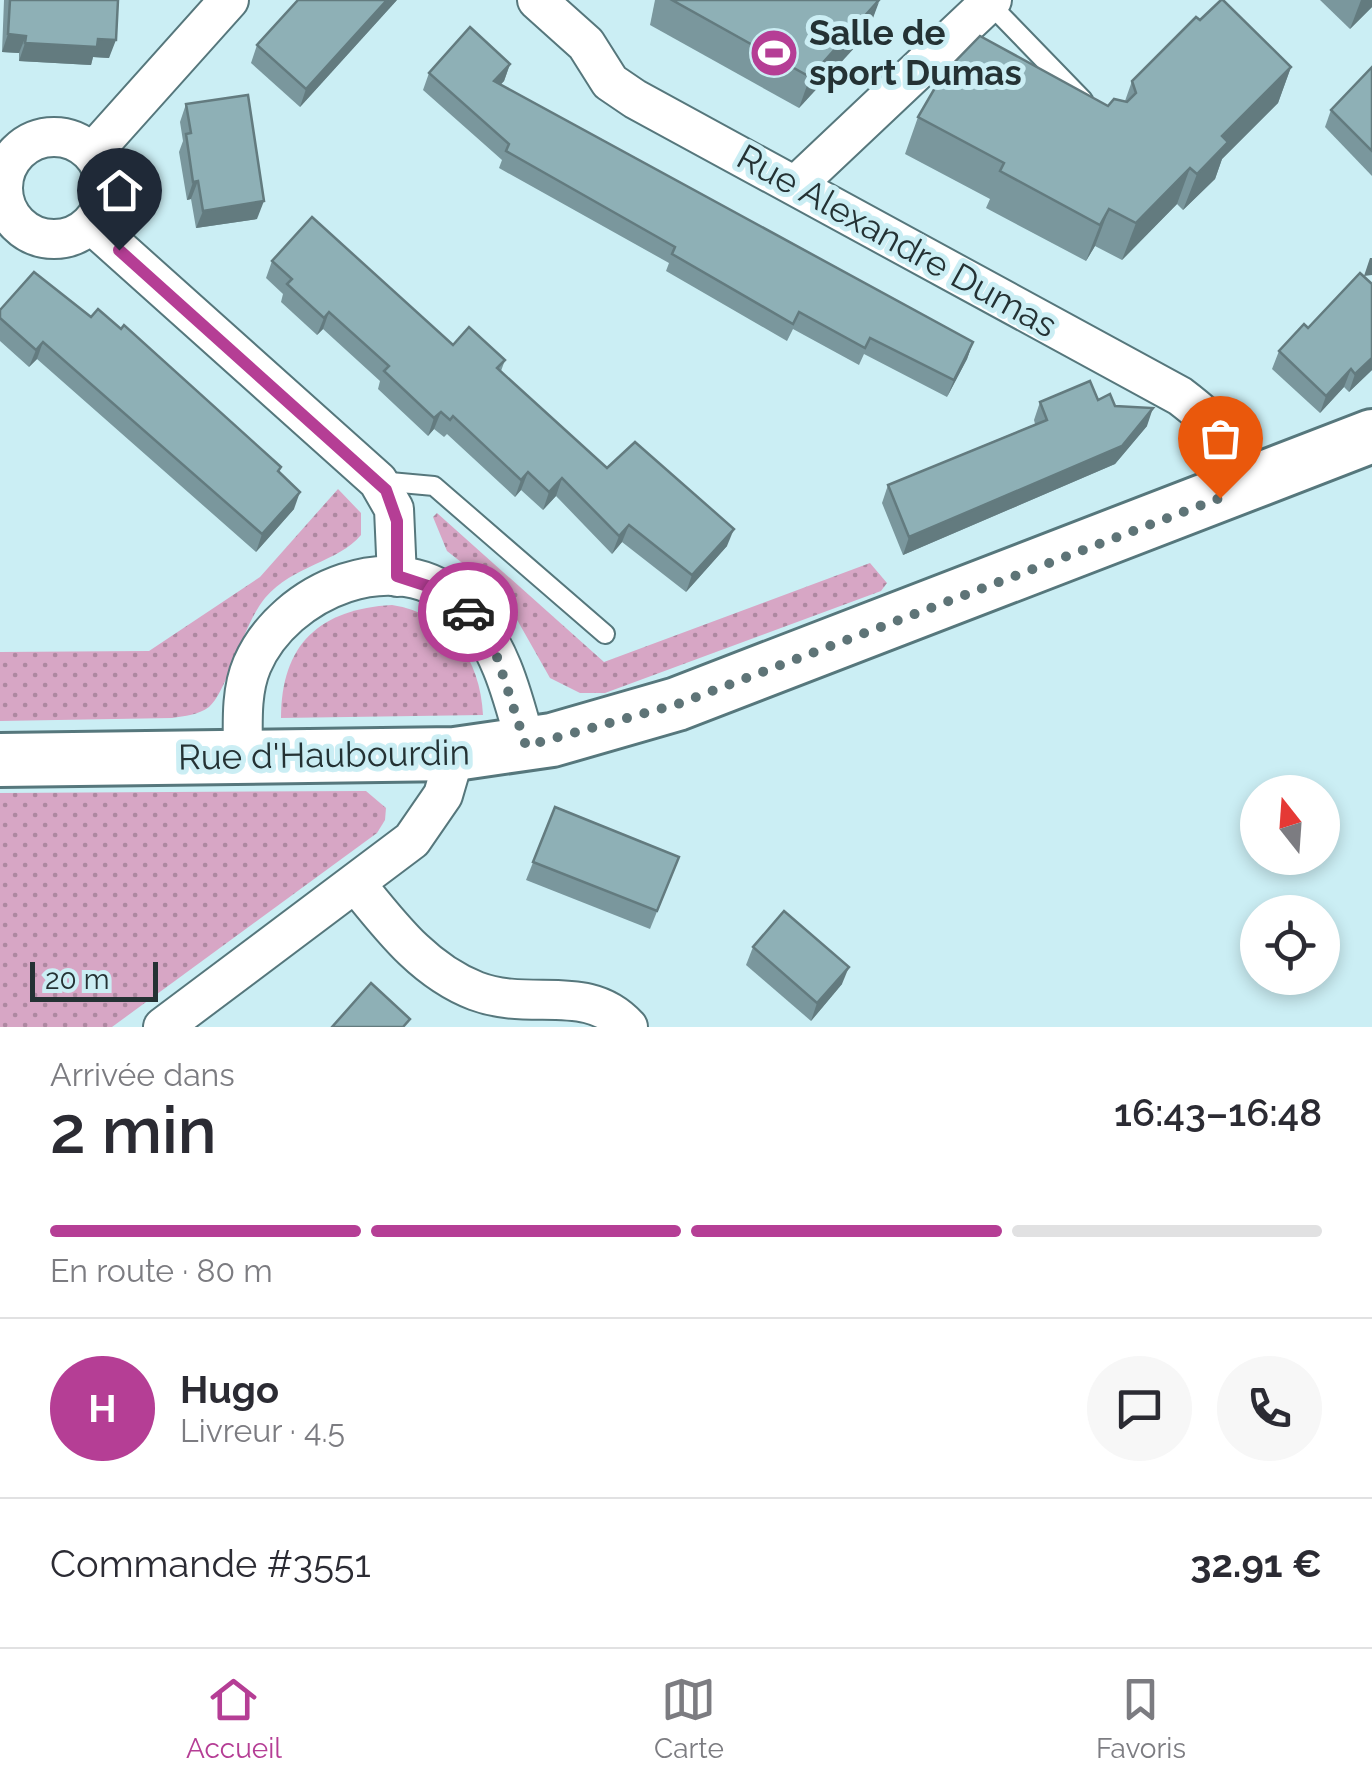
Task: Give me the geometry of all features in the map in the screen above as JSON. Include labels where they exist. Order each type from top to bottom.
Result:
[{"type":"main road","name":"Rue d'Haubourdin","points":[[0,760],[455,754],[526,746],[678,704],[1251,486],[1372,436]]},
{"type":"street","points":[[92,153],[228,0]]},
{"type":"street","name":"Rue Alexandre Dumas","points":[[536,0],[586,44],[610,82],[1180,396],[1211,419],[1234,445],[1251,486]]},
{"type":"street","points":[[796,185],[990,2]]},
{"type":"street","points":[[45,137],[70,139],[92,153],[106,189],[104,202],[90,224],[56,239],[32,235],[11,239],[3,194],[6,151],[45,137]]},
{"type":"street","points":[[90,224],[378,481],[394,509],[397,576]]},
{"type":"street","points":[[243,756],[244,698],[250,669],[273,628],[291,610],[331,587],[397,576],[443,591],[480,627],[506,680],[526,746]]},
{"type":"street","points":[[163,1027],[356,885],[427,822],[443,795],[455,754]]},
{"type":"street","points":[[356,885],[401,939],[455,981],[513,1001],[587,1000],[608,1008],[628,1027]]},
{"type":"lane","points":[[990,2],[1096,114]]},
{"type":"lane","points":[[378,481],[434,486],[605,634]]},
{"type":"shaded area","points":[[338,489],[361,513],[361,535],[341,552],[289,578],[265,598],[209,707],[172,718],[0,721],[0,652],[149,651],[260,577]]},
{"type":"shaded area","points":[[437,513],[604,662],[870,563],[887,583],[881,591],[605,693],[580,693],[550,678],[503,595],[447,551],[433,517]]},
{"type":"shaded area","points":[[392,605],[430,618],[458,642],[476,675],[483,715],[281,718],[288,670],[310,635],[344,614]]},
{"type":"shaded area","points":[[366,791],[386,808],[385,820],[377,833],[112,1027],[0,1027],[0,793]]},
{"type":"building","points":[[10,0],[118,0],[116,40],[98,39],[97,47],[25,43],[26,36],[8,34]]},
{"type":"building","points":[[298,0],[387,0],[306,89],[257,45]]},
{"type":"building","points":[[672,0],[879,0],[810,77]]},
{"type":"building","points":[[1221,0],[1291,67],[1222,136],[1228,142],[1197,174],[1190,168],[1136,223],[1109,209],[1100,225],[1000,171],[1004,163],[918,117],[943,74],[980,36],[1108,106],[1114,99],[1127,102],[1136,93],[1132,81],[1196,17],[1200,20]]},
{"type":"building","points":[[470,27],[510,64],[494,81],[973,342],[954,380],[870,338],[865,348],[799,312],[793,324],[672,254],[675,247],[506,151],[509,144],[429,73]]},
{"type":"building","points":[[1372,67],[1372,151],[1331,110]]},
{"type":"building","points":[[248,95],[264,201],[203,211],[198,181],[193,182],[186,104]]},
{"type":"building","points":[[312,217],[453,345],[469,327],[505,360],[497,368],[607,468],[635,442],[734,529],[692,575],[629,525],[619,536],[562,478],[549,492],[528,472],[521,480],[453,416],[450,420],[441,412],[434,418],[384,371],[389,366],[329,312],[324,318],[287,284],[292,279],[272,261]]},
{"type":"building","points":[[34,272],[91,317],[98,309],[121,329],[124,325],[281,467],[278,471],[300,492],[262,534],[43,342],[36,350],[0,318],[0,310]]},
{"type":"building","points":[[1360,273],[1372,284],[1372,358],[1355,374],[1351,369],[1326,396],[1279,351],[1304,324],[1308,328]]},
{"type":"building","points":[[1090,381],[1098,400],[1110,394],[1115,406],[1153,408],[1122,446],[909,537],[888,485],[1047,420],[1040,402]]},
{"type":"building","points":[[555,807],[679,857],[657,911],[533,862]]},
{"type":"building","points":[[784,911],[849,967],[817,1003],[753,947]]},
{"type":"building","points":[[371,983],[410,1019],[403,1027],[332,1027]]},
{"type":"way so far","points":[[468,612],[496,654],[526,746],[678,704],[1220,498]]},
{"type":"place","name":"Salle de sport Dumas","points":[[774,53]]},
{"type":"route","points":[[119,250],[378,481],[391,498],[397,521],[397,576],[443,591],[468,612]]}]
